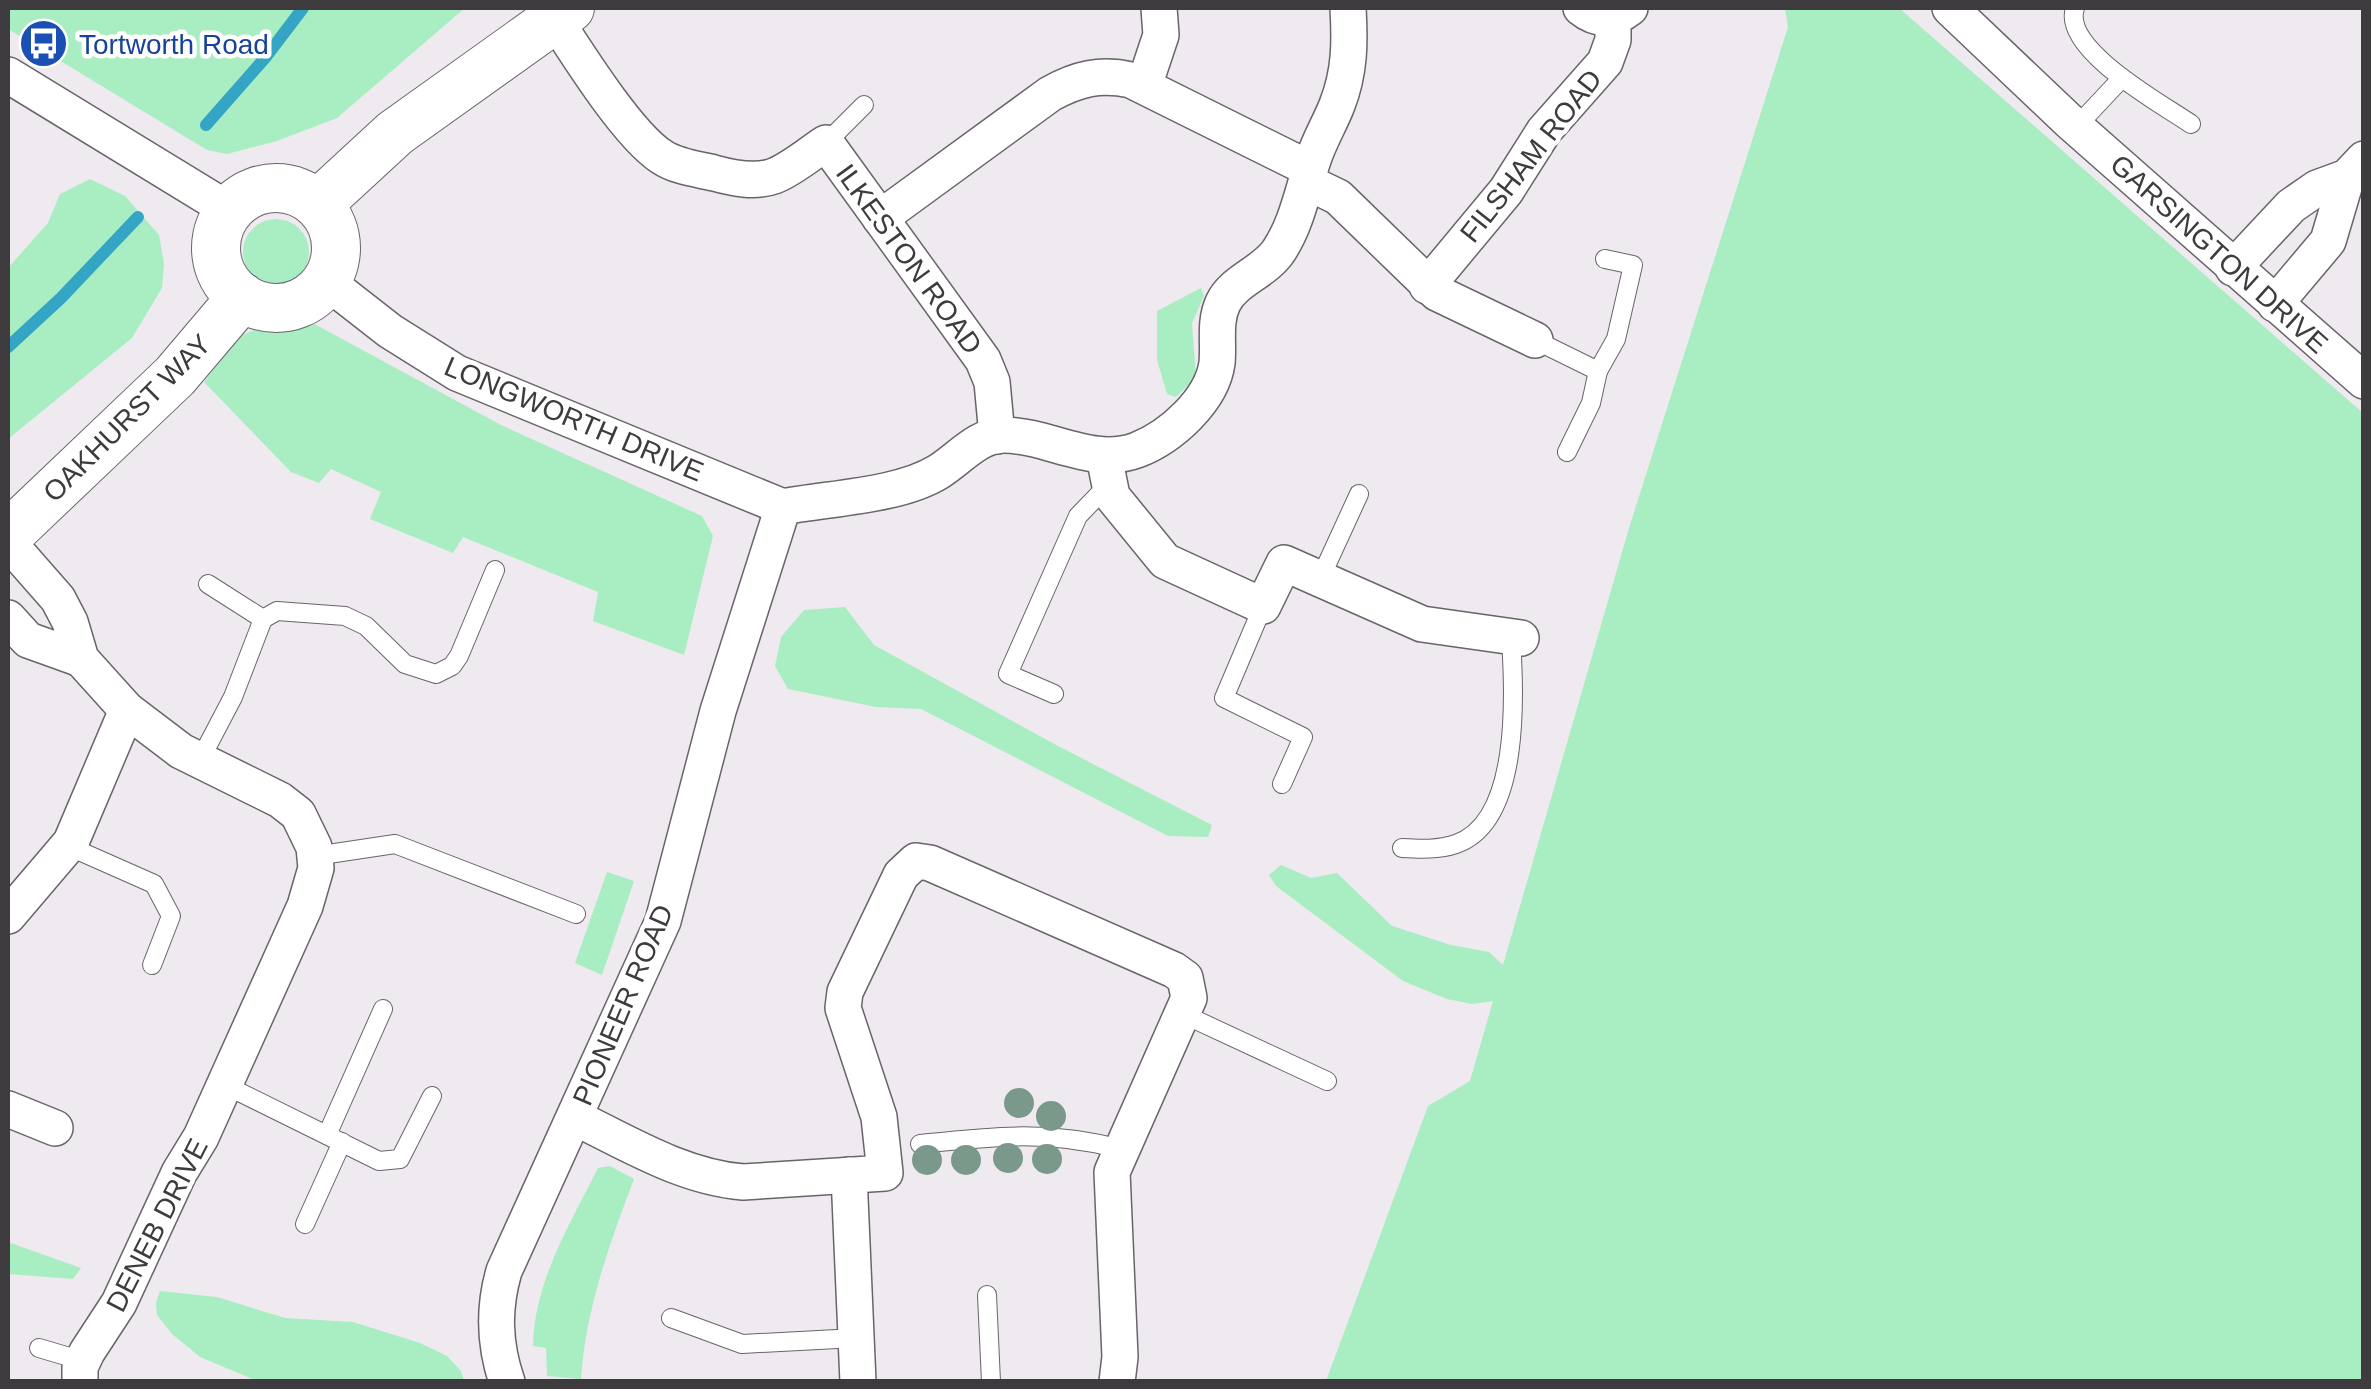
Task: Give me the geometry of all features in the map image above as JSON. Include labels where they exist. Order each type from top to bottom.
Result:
[{"type":"street","points":[[1144,86],[1161,35],[1160,8]]},
{"type":"street","points":[[1106,470],[1160,438],[1206,393],[1217,362],[1218,322],[1224,300],[1277,253],[1296,218],[1347,73],[1348,8]]},
{"type":"street","name":"GARSINGTON DRIVE","points":[[1950,8],[2076,127],[2364,380]]},
{"type":"street","name":"FILSHAM ROAD","points":[[1427,286],[1506,191],[1544,131],[1605,62],[1613,40],[1608,11]]},
{"type":"street","points":[[318,204],[395,133],[562,13]]},
{"type":"street","name":"ILKESTON ROAD","points":[[562,13],[603,90],[661,157],[675,164],[762,180],[782,172],[826,143],[983,360],[992,382],[997,436]]},
{"type":"street","points":[[8,75],[230,210]]},
{"type":"street","points":[[880,218],[1070,83],[1111,76],[1144,86],[1309,176],[1338,198],[1427,286],[1536,340]]},
{"type":"street","points":[[2234,268],[2302,197],[2356,168]]},
{"type":"street","points":[[2275,304],[2328,240],[2356,168]]},
{"type":"street","points":[[282,188],[301,193],[318,204],[336,239],[335,259],[316,293],[299,304],[280,308],[260,306],[242,298],[218,266],[216,246],[220,227],[230,210],[244,197],[262,189],[282,188]]},
{"type":"street","name":"LONGWORTH DRIVE","points":[[326,281],[390,331],[457,373],[783,506]]},
{"type":"street","name":"OAKHURST WAY","points":[[8,538],[175,376],[242,298]]},
{"type":"street","points":[[783,506],[922,480],[975,445],[997,436],[1036,440],[1106,470],[1119,505],[1165,562],[1263,606],[1284,563],[1422,624],[1516,638]]},
{"type":"street","name":"PIONEER ROAD","points":[[507,1382],[497,1343],[498,1290],[662,921],[718,711],[783,506]]},
{"type":"street","points":[[8,538],[58,599],[70,622],[80,659]]},
{"type":"street","points":[[8,618],[28,640],[80,659],[127,710],[161,738],[280,800],[298,814],[307,828],[314,856]]},
{"type":"street","points":[[8,916],[68,846],[127,710]]},
{"type":"street","name":"DENEB DRIVE","points":[[81,1371],[119,1304],[179,1172],[201,1138],[225,1085],[312,886],[314,856]]},
{"type":"street","points":[[576,1118],[666,1162],[720,1180],[885,1173],[880,1117],[845,1021],[844,992],[910,863],[930,863],[1174,970],[1185,978],[1189,988],[1183,1014],[1110,1179],[1120,1357],[1117,1382]]},
{"type":"street","points":[[8,1109],[56,1128]]},
{"type":"street","points":[[849,1175],[858,1382]]},
{"type":"lane","points":[[2075,8],[2073,22],[2079,37],[2122,78],[2192,124]]},
{"type":"lane","points":[[2076,127],[2122,78]]},
{"type":"lane","name":"ILKESTON ROAD","points":[[826,143],[864,105]]},
{"type":"lane","points":[[1567,452],[1591,403],[1598,371],[1616,340],[1633,265],[1605,259]]},
{"type":"lane","points":[[1536,340],[1598,371]]},
{"type":"lane","points":[[1054,694],[1008,674],[1075,523],[1106,470]]},
{"type":"lane","points":[[1320,579],[1359,494]]},
{"type":"lane","points":[[200,760],[233,697],[263,619],[278,611],[345,616],[366,626],[406,664],[436,674],[452,666],[459,656],[496,570]]},
{"type":"lane","points":[[208,584],[263,619]]},
{"type":"lane","points":[[1263,606],[1224,698],[1303,737],[1282,784]]},
{"type":"lane","points":[[1402,848],[1458,844],[1483,824],[1510,756],[1516,638]]},
{"type":"lane","points":[[314,856],[394,844],[576,914]]},
{"type":"lane","points":[[68,846],[154,884],[171,916],[152,965]]},
{"type":"lane","points":[[305,1224],[383,1009]]},
{"type":"lane","points":[[1183,1014],[1327,1082]]},
{"type":"lane","points":[[225,1085],[379,1160],[400,1159],[432,1096]]},
{"type":"lane","points":[[920,1144],[1052,1135],[1121,1149]]},
{"type":"lane","points":[[987,1295],[991,1382]]},
{"type":"lane","points":[[671,1318],[742,1344],[856,1338]]},
{"type":"lane","name":"DENEB DRIVE","points":[[38,1348],[81,1371]]},
{"type":"green space","points":[[8,8],[465,8],[337,118],[277,141],[227,154],[207,150],[8,29]]},
{"type":"green space","points":[[1785,8],[1899,8],[2363,413],[2363,1381],[1326,1381],[1428,1106],[1470,1081],[1493,1001],[1472,1004],[1447,999],[1403,981],[1276,886],[1269,875],[1281,865],[1311,878],[1337,873],[1392,926],[1451,945],[1489,952],[1503,965],[1629,528],[1788,27]]},
{"type":"green space","points":[[90,179],[125,196],[159,235],[164,264],[162,288],[132,338],[8,439],[8,268],[48,223],[60,194]]},
{"type":"green space","points":[[276,219],[299,229],[309,252],[299,275],[276,285],[253,275],[243,252],[253,229]]},
{"type":"green space","points":[[1201,288],[1204,296],[1192,323],[1196,377],[1176,397],[1167,394],[1157,360],[1157,311]]},
{"type":"green space","points":[[296,314],[501,425],[702,516],[713,536],[684,655],[593,621],[598,592],[463,537],[453,553],[370,519],[381,492],[331,469],[319,483],[291,472],[204,382],[239,336]]},
{"type":"green space","points":[[845,607],[874,645],[1212,825],[1208,837],[1168,836],[921,709],[876,707],[788,689],[775,666],[781,637],[804,610]]},
{"type":"green space","points":[[607,872],[634,881],[602,975],[575,963]]},
{"type":"green space","points":[[610,1166],[634,1179],[593,1302],[581,1379],[547,1376],[546,1348],[533,1346],[540,1299],[555,1254],[598,1168]]},
{"type":"green space","points":[[8,1242],[81,1268],[73,1279],[8,1274]]},
{"type":"green space","points":[[160,1291],[217,1297],[285,1318],[353,1322],[420,1343],[447,1356],[461,1371],[464,1381],[257,1381],[200,1357],[172,1334],[157,1315]]},
{"type":"waterway","points":[[206,125],[303,8]]},
{"type":"waterway","points":[[8,347],[138,217]]},
{"type":"place","name":"Tortworth Road","points":[[44,44]]}]
